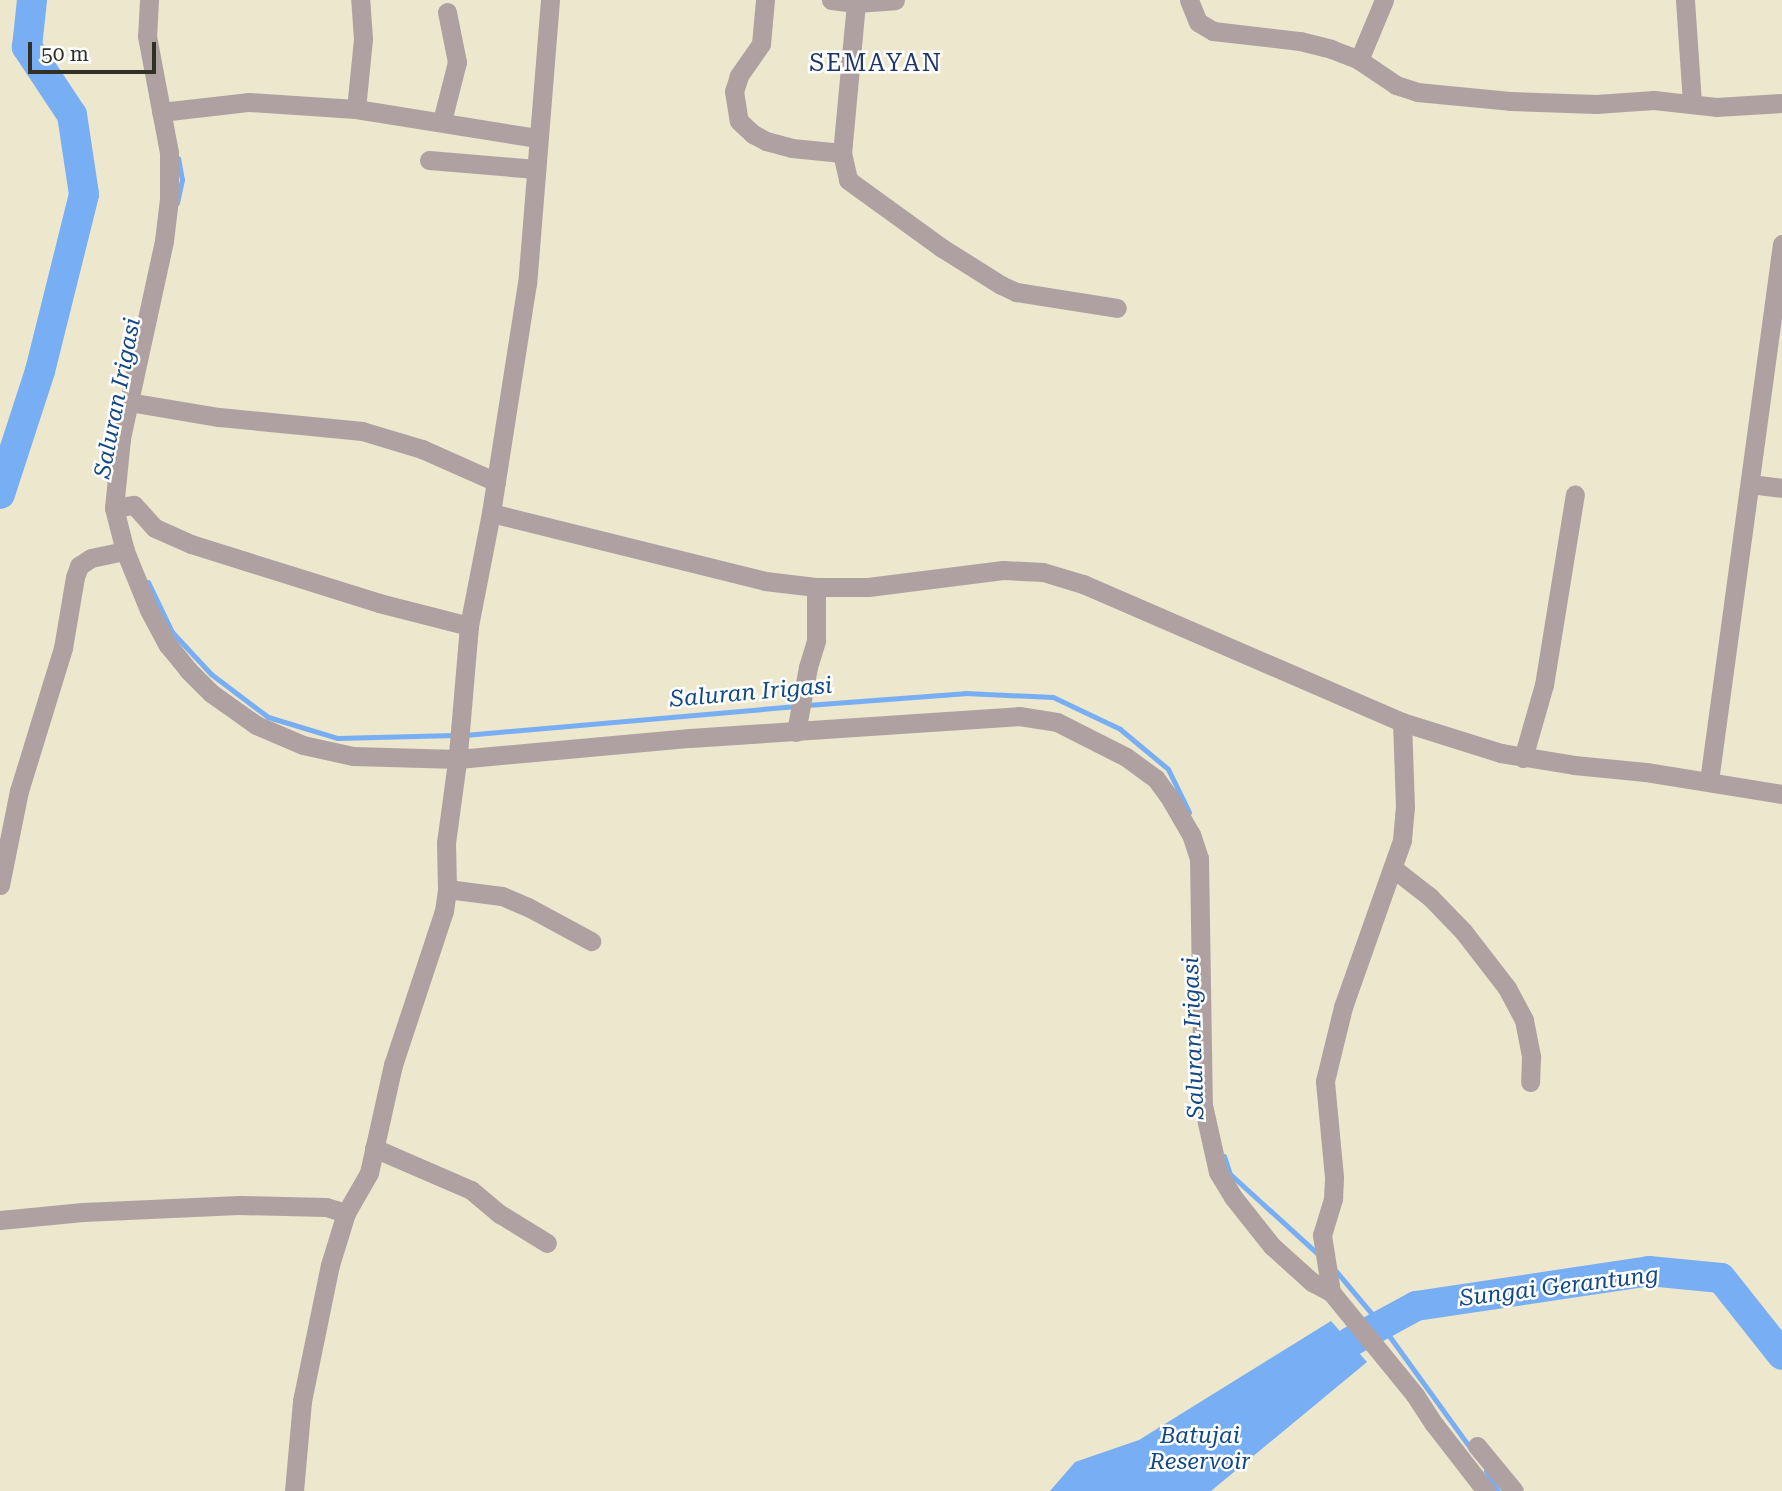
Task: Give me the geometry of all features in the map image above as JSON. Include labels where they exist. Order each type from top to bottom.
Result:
[{"type":"street","points":[[149,0],[147,36],[167,111],[169,199],[122,507],[125,551],[149,610],[179,660],[211,693],[256,724],[303,745],[343,755],[387,759],[458,757],[974,718],[1033,718],[1076,730],[1126,757],[1156,779],[1184,821],[1199,858],[1203,1105],[1218,1172],[1233,1197],[1272,1246],[1312,1282],[1333,1296],[1415,1395],[1433,1424],[1491,1483],[1514,1491]]},
{"type":"street","points":[[356,109],[362,47],[360,0]]},
{"type":"street","points":[[294,1491],[302,1401],[330,1265],[346,1213],[366,1179],[393,1065],[415,990],[435,941],[447,889],[446,844],[458,757],[469,626],[491,513],[527,283],[550,0]]},
{"type":"street","points":[[765,0],[761,44],[739,76],[734,91],[739,121],[753,134],[766,141],[792,148],[842,153]]},
{"type":"street","points":[[831,0],[856,3],[895,0]]},
{"type":"street","points":[[1189,0],[1198,22],[1213,31],[1300,41],[1359,60],[1396,85],[1469,99],[1595,104],[1654,100],[1716,107],[1782,103]]},
{"type":"street","points":[[1359,60],[1384,0]]},
{"type":"street","points":[[1685,0],[1692,104]]},
{"type":"street","points":[[856,3],[842,153],[845,173],[854,186],[1001,285],[1029,294],[1117,308]]},
{"type":"street","points":[[442,121],[456,67],[447,12]]},
{"type":"street","points":[[167,111],[250,102],[356,109],[538,138]]},
{"type":"street","points":[[429,160],[536,169]]},
{"type":"street","points":[[1709,781],[1782,244]]},
{"type":"street","points":[[137,403],[219,417],[362,431],[422,449],[496,481]]},
{"type":"street","points":[[1750,484],[1782,488]]},
{"type":"street","points":[[1523,758],[1544,685],[1576,494]]},
{"type":"street","points":[[122,507],[155,528],[191,544],[379,603],[469,626]]},
{"type":"street","points":[[491,513],[765,581],[816,587],[899,584],[1003,570],[1042,572],[1083,584],[1402,722],[1523,758],[1709,781],[1782,794]]},
{"type":"street","points":[[0,885],[19,791],[63,648],[79,566],[91,558],[125,551]]},
{"type":"street","points":[[796,732],[816,640],[816,587]]},
{"type":"street","points":[[1333,1296],[1325,1261],[1323,1229],[1333,1193],[1325,1105],[1328,1061],[1366,937],[1394,869],[1402,839],[1405,807],[1402,722]]},
{"type":"street","points":[[1394,869],[1430,897],[1463,931],[1507,988],[1524,1020],[1531,1057],[1531,1082]]},
{"type":"street","points":[[447,889],[502,896],[528,906],[591,941]]},
{"type":"street","points":[[374,1148],[471,1190],[500,1214],[547,1243]]},
{"type":"street","points":[[0,1220],[96,1211],[239,1205],[326,1207],[346,1213]]},
{"type":"street","points":[[1477,1446],[1491,1483]]},
{"type":"water","name":"Batujai Reservoir","points":[[1331,1321],[1367,1362],[1211,1491],[1050,1491],[1075,1462],[1139,1440]]},
{"type":"waterway","points":[[0,494],[40,371],[84,194],[72,115],[27,47],[32,0]]},
{"type":"waterway","name":"Saluran Irigasi","points":[[177,203],[182,180],[178,158]]},
{"type":"waterway","name":"Saluran Irigasi","points":[[148,582],[172,632],[211,674],[268,717],[337,738],[455,735]]},
{"type":"waterway","name":"Saluran Irigasi","points":[[807,705],[965,693],[1053,697],[1120,729],[1168,769],[1189,812]]},
{"type":"waterway","name":"Saluran Irigasi","points":[[465,735],[797,706]]},
{"type":"waterway","name":"Saluran Irigasi","points":[[1224,1156],[1230,1174],[1320,1256]]},
{"type":"waterway","name":"Saluran Irigasi","points":[[1335,1270],[1382,1326],[1471,1449]]},
{"type":"waterway","name":"Sungai Gerantung","points":[[1350,1342],[1416,1306],[1649,1271],[1721,1278],[1782,1355]]},
{"type":"waterway","name":"Saluran Irigasi","points":[[1486,1471],[1498,1491]]},
{"type":"district","name":"SEMAYAN","points":[[876,64]]}]
